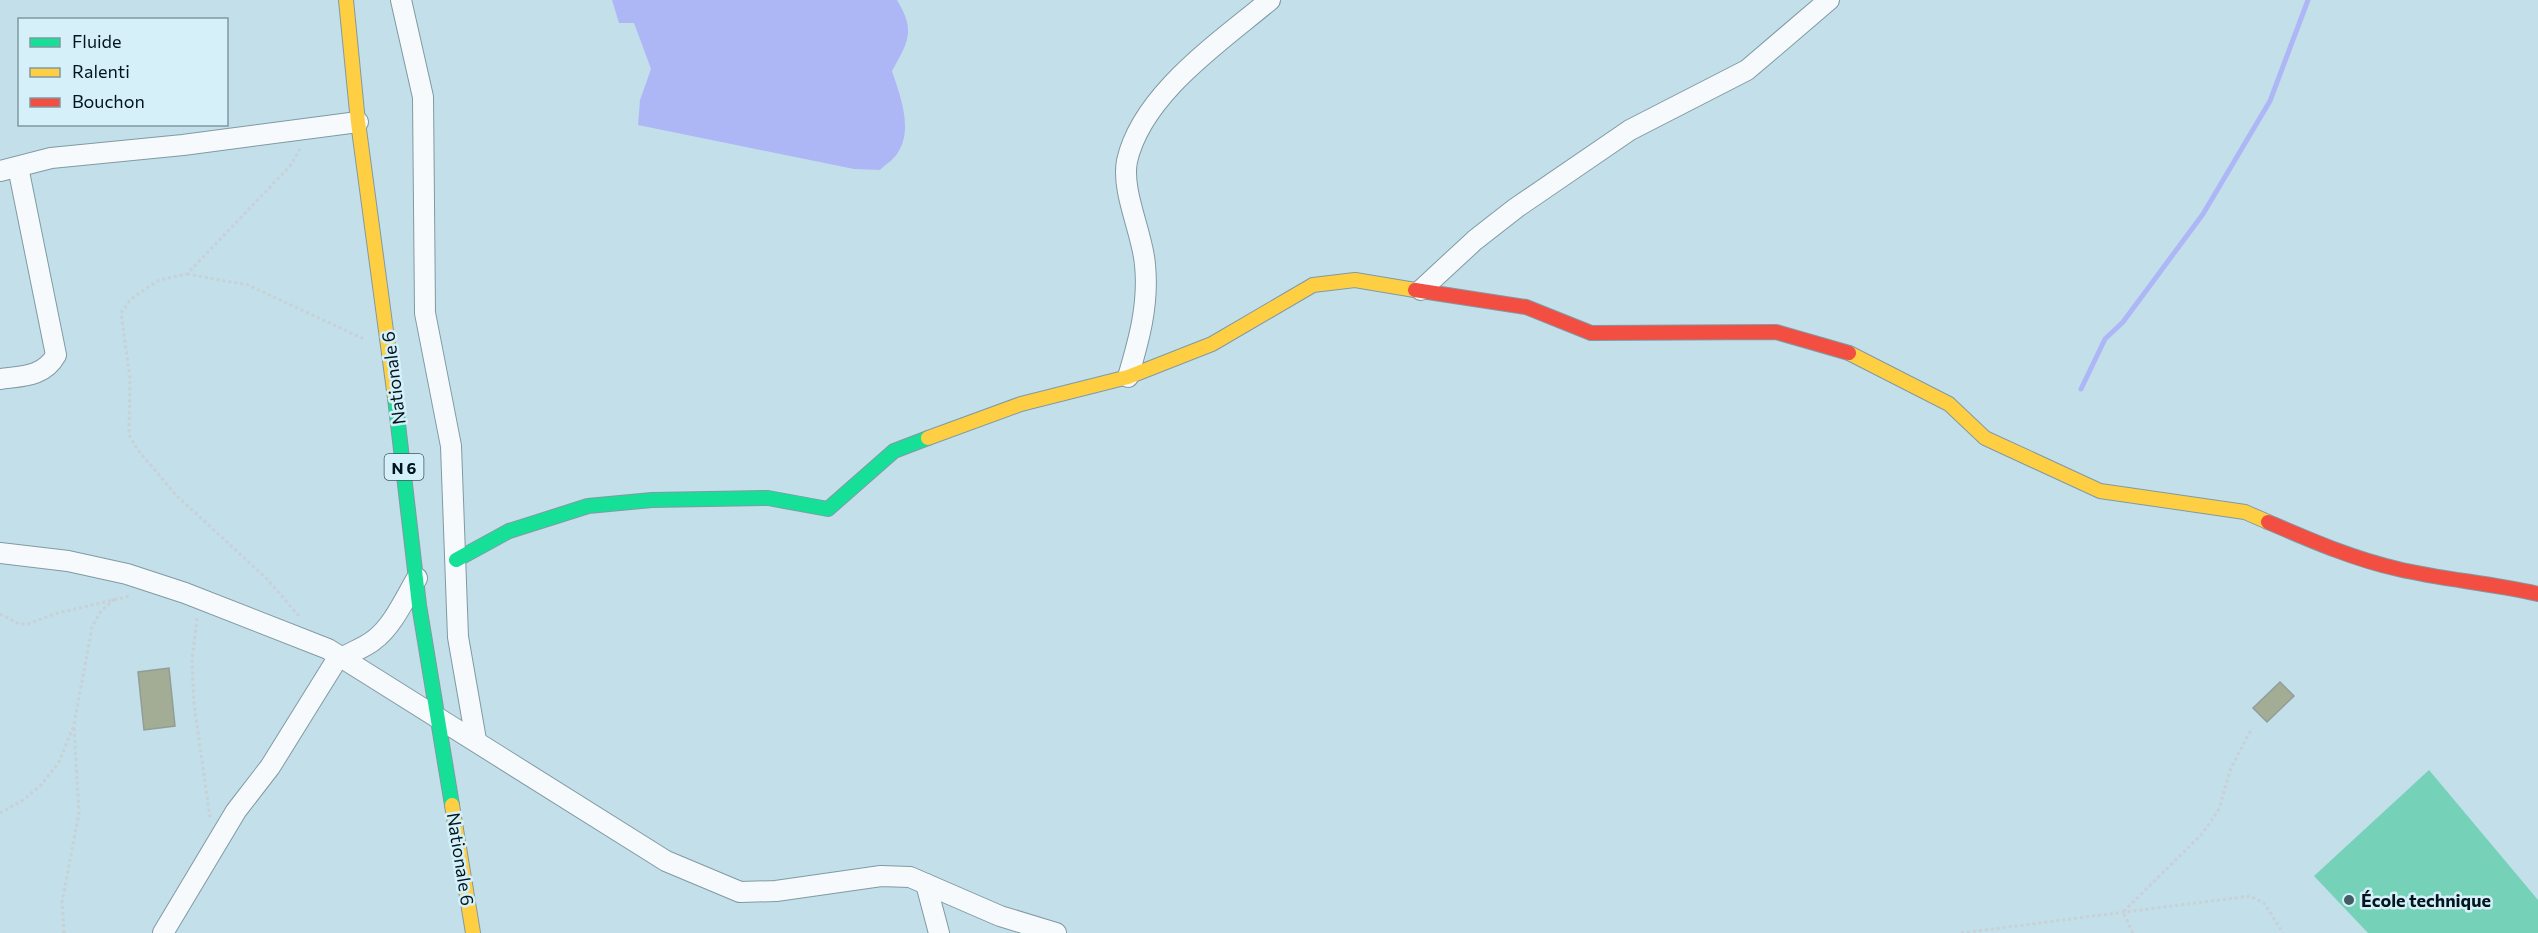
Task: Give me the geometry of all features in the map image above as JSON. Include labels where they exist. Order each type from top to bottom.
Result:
[{"type":"street","name":"Nationale 6","points":[[346,0],[358,122],[390,350],[417,578],[473,933]]},
{"type":"street","points":[[400,0],[423,97],[424,313],[451,446],[458,637],[476,740]]},
{"type":"street","points":[[1128,377],[1144,324],[1146,265],[1128,186],[1127,164],[1137,129],[1182,74],[1270,0]]},
{"type":"street","points":[[1421,290],[1475,240],[1516,208],[1630,130],[1747,70],[1829,0]]},
{"type":"street","points":[[0,379],[38,373],[47,368],[56,356],[9,169],[51,158],[183,145],[358,122]]},
{"type":"street","points":[[456,560],[509,531],[588,506],[652,500],[768,498],[828,508],[848,496],[877,463],[894,451],[1021,404],[1128,377],[1212,344],[1313,285],[1355,280],[1526,307],[1591,333],[1776,332],[1839,348],[1948,404],[1985,438],[2100,491],[2245,512],[2328,548],[2398,569],[2495,584],[2538,594]]},
{"type":"street","points":[[0,553],[68,561],[107,569],[200,598],[328,649],[666,861],[740,892],[776,891],[881,876],[910,877],[1000,915],[1056,933]]},
{"type":"street","points":[[163,933],[236,811],[270,767],[334,664],[341,657],[356,652],[376,639],[388,626],[417,578]]},
{"type":"street","points":[[926,884],[939,933]]},
{"type":"path","points":[[187,274],[291,165],[298,155],[307,128]]},
{"type":"path","points":[[301,618],[267,579],[175,494],[137,449],[129,435],[130,378],[121,313],[131,299],[159,280],[187,274],[248,285],[390,350]]},
{"type":"path","points":[[0,614],[18,624],[27,624],[54,614],[117,597],[135,596]]},
{"type":"path","points":[[0,813],[24,800],[41,785],[59,762],[74,725],[92,627],[101,611],[117,597]]},
{"type":"path","points":[[200,598],[192,659],[194,704],[215,847]]},
{"type":"path","points":[[64,933],[62,902],[79,813],[74,725]]},
{"type":"path","points":[[2123,912],[2202,834],[2219,809],[2231,768],[2252,728]]},
{"type":"path","points":[[1961,933],[2250,896],[2264,903],[2283,933]]},
{"type":"path","points":[[2123,912],[2133,933]]},
{"type":"green space","points":[[2429,770],[2538,900],[2538,933],[2368,933],[2314,876]]},
{"type":"water","points":[[612,0],[897,0],[906,20],[908,36],[892,71],[902,102],[905,123],[905,134],[897,154],[880,170],[854,169],[638,125],[640,100],[651,69],[634,23],[619,23]]},
{"type":"building","points":[[169,668],[175,726],[144,730],[138,672]]},
{"type":"building","points":[[2280,682],[2294,696],[2267,722],[2253,708]]},
{"type":"waterway","points":[[2081,389],[2105,339],[2123,322],[2203,214],[2270,101],[2308,0]]},
{"type":"traffic: fast","points":[[395,398],[419,605],[452,805]]},
{"type":"traffic: fast","points":[[456,560],[509,531],[588,506],[652,500],[768,498],[828,509],[894,451],[928,438]]},
{"type":"traffic: slow","points":[[346,0],[358,122],[395,398]]},
{"type":"traffic: slow","points":[[928,438],[1021,404],[1128,377],[1212,344],[1313,285],[1355,280],[1415,290]]},
{"type":"traffic: slow","points":[[1849,353],[1949,404],[1985,438],[2100,491],[2245,512],[2268,522]]},
{"type":"traffic: slow","points":[[452,805],[473,933]]},
{"type":"traffic: jam","points":[[1415,290],[1526,307],[1591,333],[1776,332],[1849,353]]},
{"type":"traffic: jam","points":[[2268,522],[2381,565],[2538,594]]},
{"type":"place","name":"École technique","points":[[2349,900]]}]
